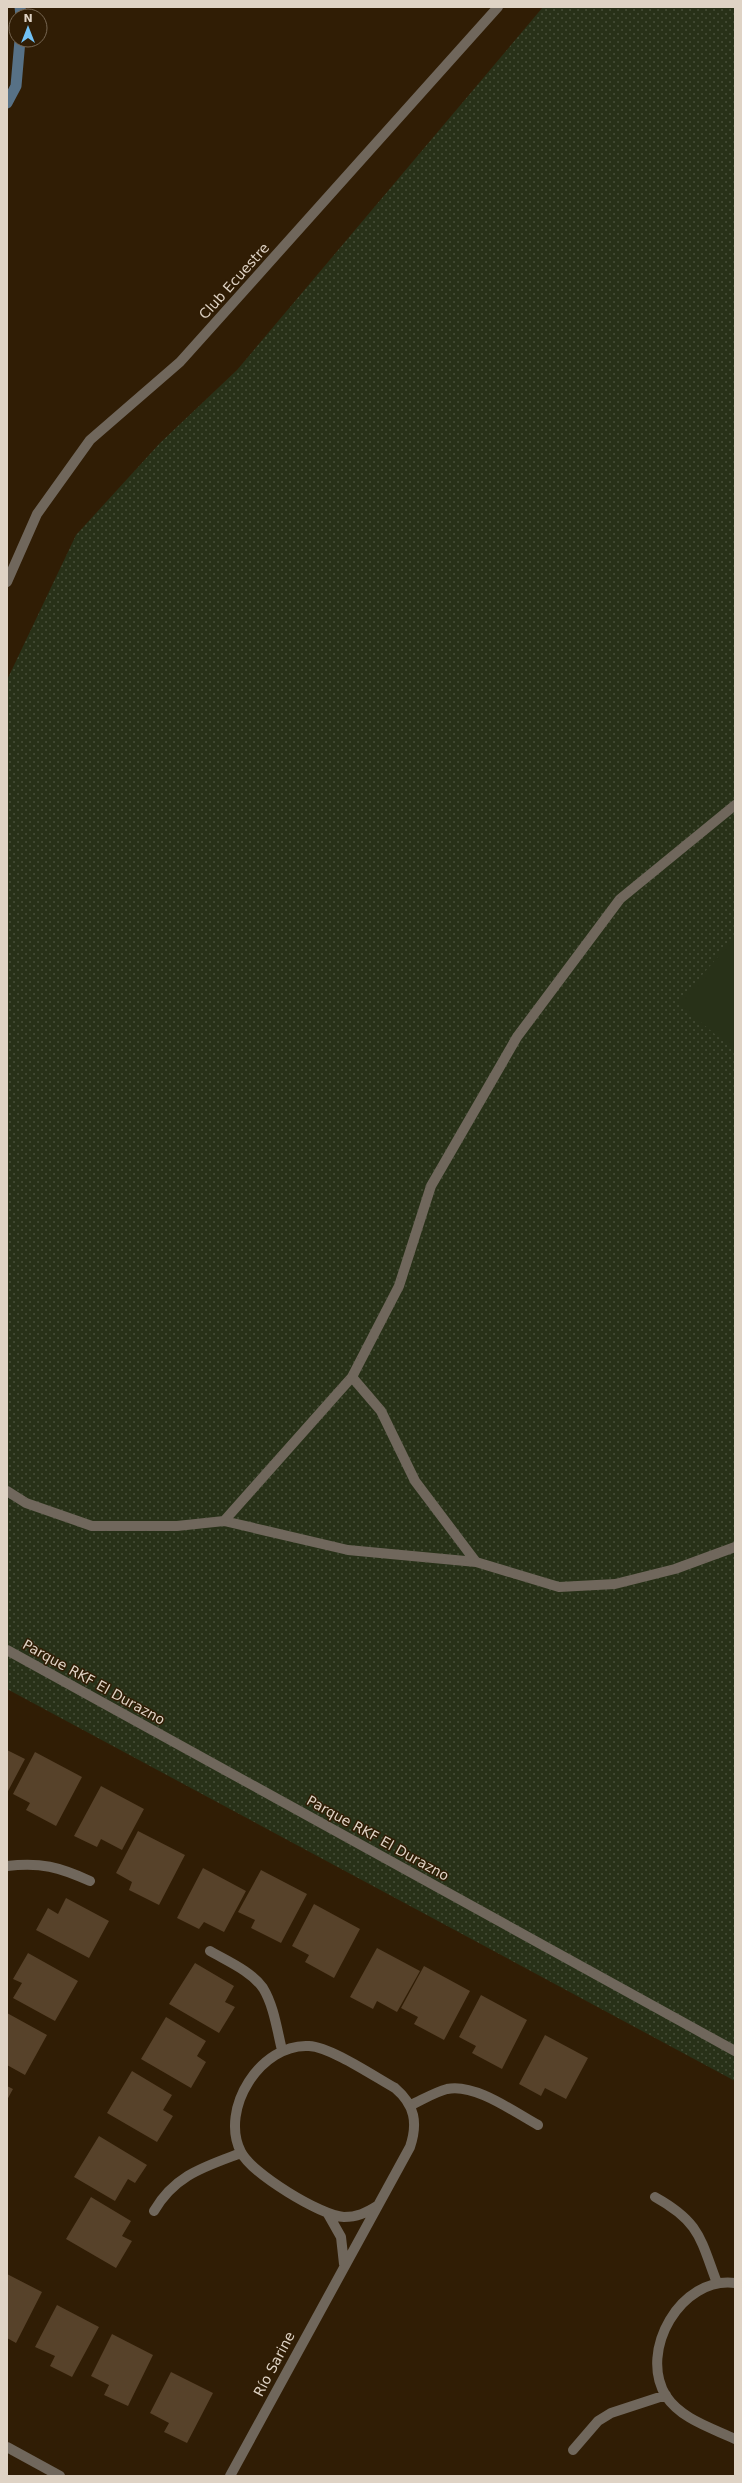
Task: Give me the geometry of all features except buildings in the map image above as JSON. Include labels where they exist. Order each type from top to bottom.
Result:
[{"type":"street","name":"Club Ecuestre","points":[[7,582],[37,514],[90,440],[180,362],[498,7]]},
{"type":"street","points":[[224,1521],[352,1377],[399,1286],[431,1186],[517,1037],[620,899],[735,805]]},
{"type":"street","points":[[352,1377],[381,1411],[415,1481],[476,1562]]},
{"type":"street","points":[[7,1491],[26,1503],[92,1526],[177,1526],[224,1521],[348,1550],[476,1562],[559,1587],[615,1584],[675,1569],[735,1547]]},
{"type":"street","name":"Parque RKF El Durazno","points":[[7,1650],[735,2051]]},
{"type":"street","points":[[7,1866],[26,1864],[47,1865],[64,1869],[90,1881]]},
{"type":"street","points":[[210,1950],[249,1975],[262,1988],[269,2002],[282,2050]]},
{"type":"street","name":"Río Sarine","points":[[230,2476],[410,2147],[415,2132],[415,2116],[411,2105],[396,2088],[324,2049],[310,2046],[282,2050],[264,2064],[238,2102],[234,2127],[241,2153],[249,2165],[260,2175],[328,2214],[356,2216],[377,2206]]},
{"type":"street","points":[[411,2105],[447,2089],[468,2089],[479,2092],[538,2125]]},
{"type":"street","points":[[154,2211],[162,2196],[188,2175],[241,2153]]},
{"type":"street","points":[[656,2198],[678,2210],[689,2220],[698,2234],[716,2283]]},
{"type":"street","points":[[328,2214],[341,2237],[344,2266]]},
{"type":"street","points":[[735,2283],[716,2283],[690,2295],[680,2305],[661,2341],[657,2354],[659,2380],[666,2395],[676,2408],[690,2417],[735,2440]]},
{"type":"street","points":[[573,2450],[598,2421],[611,2413],[666,2395]]},
{"type":"street","points":[[7,2447],[60,2476]]},
{"type":"green space","points":[[543,7],[735,7],[735,2081],[7,1689],[7,680],[76,535],[160,443],[237,370]]},
{"type":"green space","points":[[735,937],[735,1051],[678,1003]]},
{"type":"waterway","points":[[7,103],[16,86],[19,48]]}]
